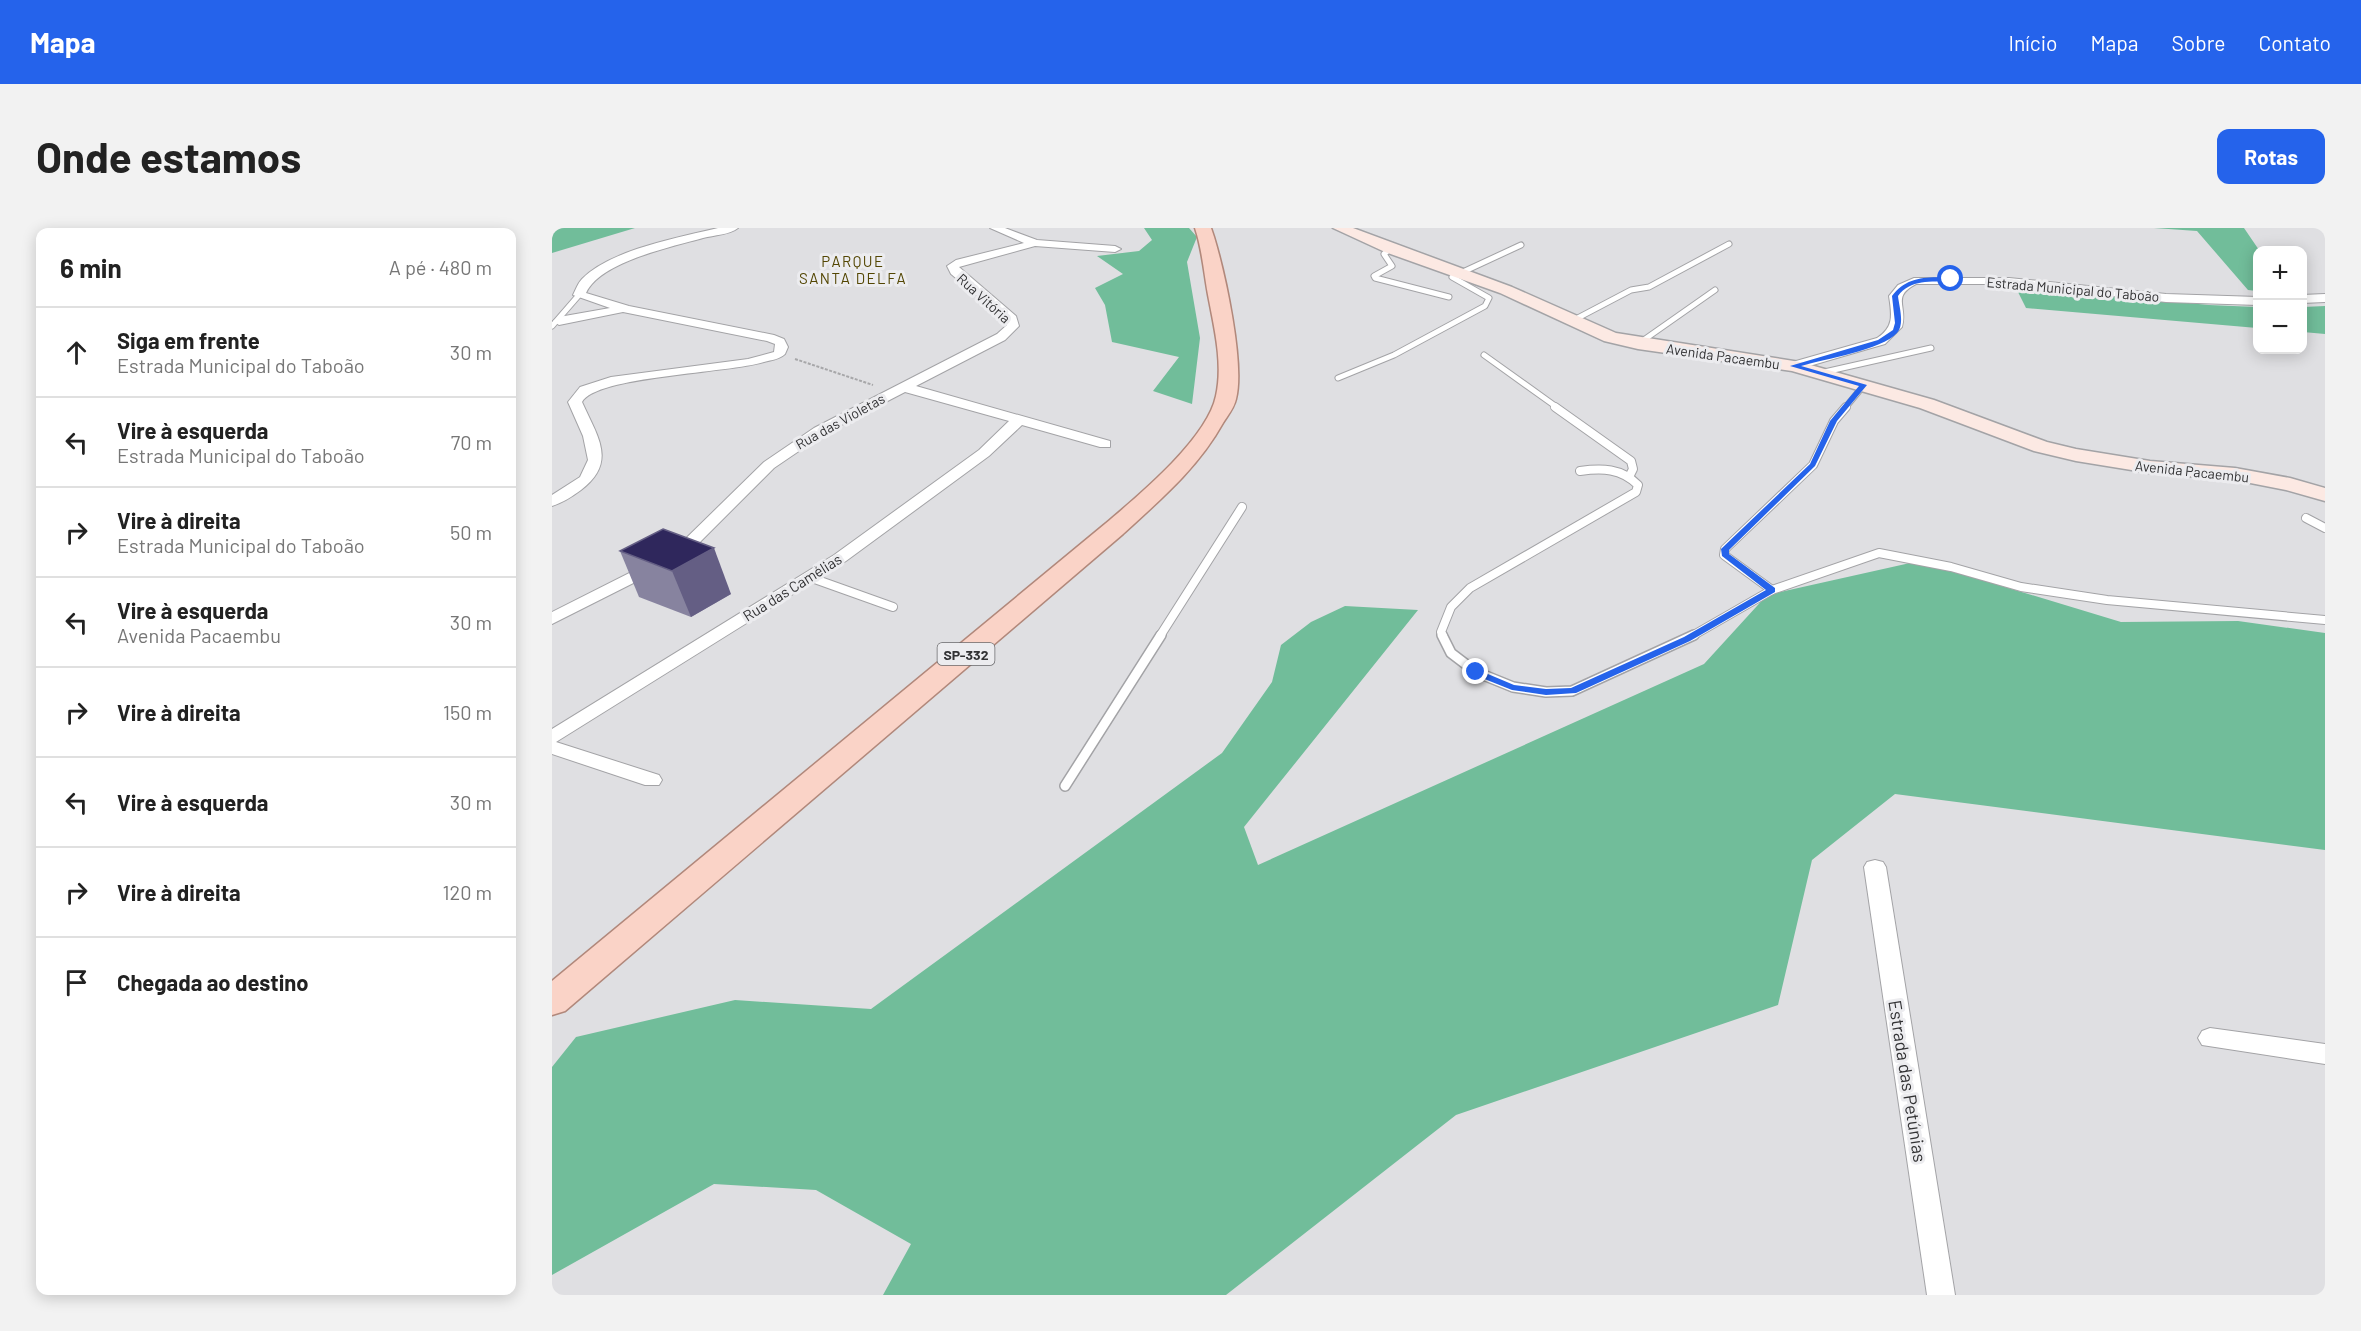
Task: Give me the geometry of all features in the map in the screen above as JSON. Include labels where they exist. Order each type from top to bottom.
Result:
[{"type":"main road","name":"SP-332","points":[[552,1001],[1105,536],[1171,478],[1190,458],[1207,434],[1226,399],[1223,323],[1214,270],[1203,228]]},
{"type":"street","points":[[552,501],[589,477],[597,464],[596,450],[575,402],[578,395],[591,387],[611,381],[749,363],[778,354],[782,347],[780,342],[770,338],[627,309],[579,295],[586,281],[628,259],[693,237],[732,228]]},
{"type":"street","points":[[995,228],[1035,243],[1115,249]]},
{"type":"street","name":"Avenida Pacaembu","points":[[1340,228],[1390,249],[1506,290],[1610,337],[1638,344],[1794,366],[1927,404],[2041,447],[2150,467],[2235,474],[2290,484],[2325,495]]},
{"type":"street","name":"Rua Vitória","points":[[898,390],[989,344],[1013,326],[1012,319],[955,272],[953,266],[960,262],[1035,243]]},
{"type":"street","name":"Estrada Municipal do Taboão","points":[[1794,366],[1881,341],[1890,336],[1896,331],[1898,323],[1895,296],[1902,287],[1914,281],[2009,281],[2166,298],[2253,301]]},
{"type":"street","points":[[2307,299],[2325,298]]},
{"type":"street","points":[[556,323],[598,312],[627,309]]},
{"type":"street","name":"Rua das Violetas","points":[[552,619],[679,554],[784,453],[819,430],[898,390],[1105,444]]},
{"type":"street","name":"Rua das Camélias","points":[[552,737],[809,577],[906,511],[984,453],[1019,420]]},
{"type":"street","points":[[552,747],[652,780]]},
{"type":"street","name":"Estrada das Petúnias","points":[[1875,867],[1941,1295]]},
{"type":"street","points":[[2210,1038],[2325,1054]]},
{"type":"lane","points":[[1572,321],[1631,290],[1649,287],[1729,244]]},
{"type":"lane","points":[[1338,378],[1431,337],[1485,306],[1489,298],[1482,292],[1455,281],[1452,277],[1521,245]]},
{"type":"lane","points":[[1390,249],[1384,255],[1392,266],[1374,276],[1375,278],[1449,297]]},
{"type":"lane","points":[[1638,344],[1715,290]]},
{"type":"lane","points":[[556,323],[579,295]]},
{"type":"lane","points":[[1820,373],[1931,348]]},
{"type":"lane","points":[[1484,355],[1631,461],[1633,469],[1630,475]]},
{"type":"lane","points":[[1772,590],[1724,555],[1725,549],[1813,465],[1833,421],[1864,385]]},
{"type":"lane","points":[[1580,471],[1611,469],[1630,475],[1638,484],[1636,492],[1470,588],[1451,607],[1441,632],[1451,653],[1476,672],[1512,687],[1546,692],[1572,691],[1687,639],[1772,590],[1884,553],[1951,567],[2021,586],[2108,600],[2325,620]]},
{"type":"lane","points":[[1065,786],[1242,507]]},
{"type":"lane","points":[[2306,518],[2325,528]]},
{"type":"lane","points":[[809,577],[893,607]]},
{"type":"path","points":[[778,354],[898,390]]},
{"type":"green space","points":[[552,228],[635,228],[552,253]]},
{"type":"green space","points":[[1144,228],[1189,228],[1197,237],[1187,262],[1200,338],[1192,404],[1153,391],[1179,357],[1112,342],[1105,305],[1095,288],[1123,274],[1097,256],[1139,251],[1152,240]]},
{"type":"green space","points":[[2154,228],[2244,228],[2256,246],[2253,246],[2253,291],[2248,290],[2197,231]]},
{"type":"green space","points":[[2015,286],[2209,305],[2253,307],[2253,328],[2026,308]]},
{"type":"green space","points":[[2325,306],[2325,334],[2307,332],[2307,307]]},
{"type":"green space","points":[[1919,561],[2121,622],[2238,621],[2325,633],[2325,850],[1895,794],[1812,860],[1778,1005],[1456,1115],[1226,1295],[883,1295],[911,1244],[816,1190],[714,1184],[552,1275],[552,1067],[576,1037],[735,1000],[871,1009],[1222,753],[1272,682],[1281,645],[1311,622],[1345,606],[1418,610],[1244,827],[1258,865],[1704,664],[1767,595]]},
{"type":"building","points":[[663,529],[714,548],[672,571],[620,551]]},
{"type":"district","name":"PARQUE SANTA DELFA","points":[[853,270]]},
{"type":"route","points":[[1476,672],[1512,687],[1546,692],[1572,691],[1687,639],[1772,590],[1724,555],[1725,549],[1813,465],[1833,421],[1864,385],[1794,366],[1881,341],[1896,331],[1898,323],[1895,296],[1902,287],[1914,281],[1951,279]]}]
